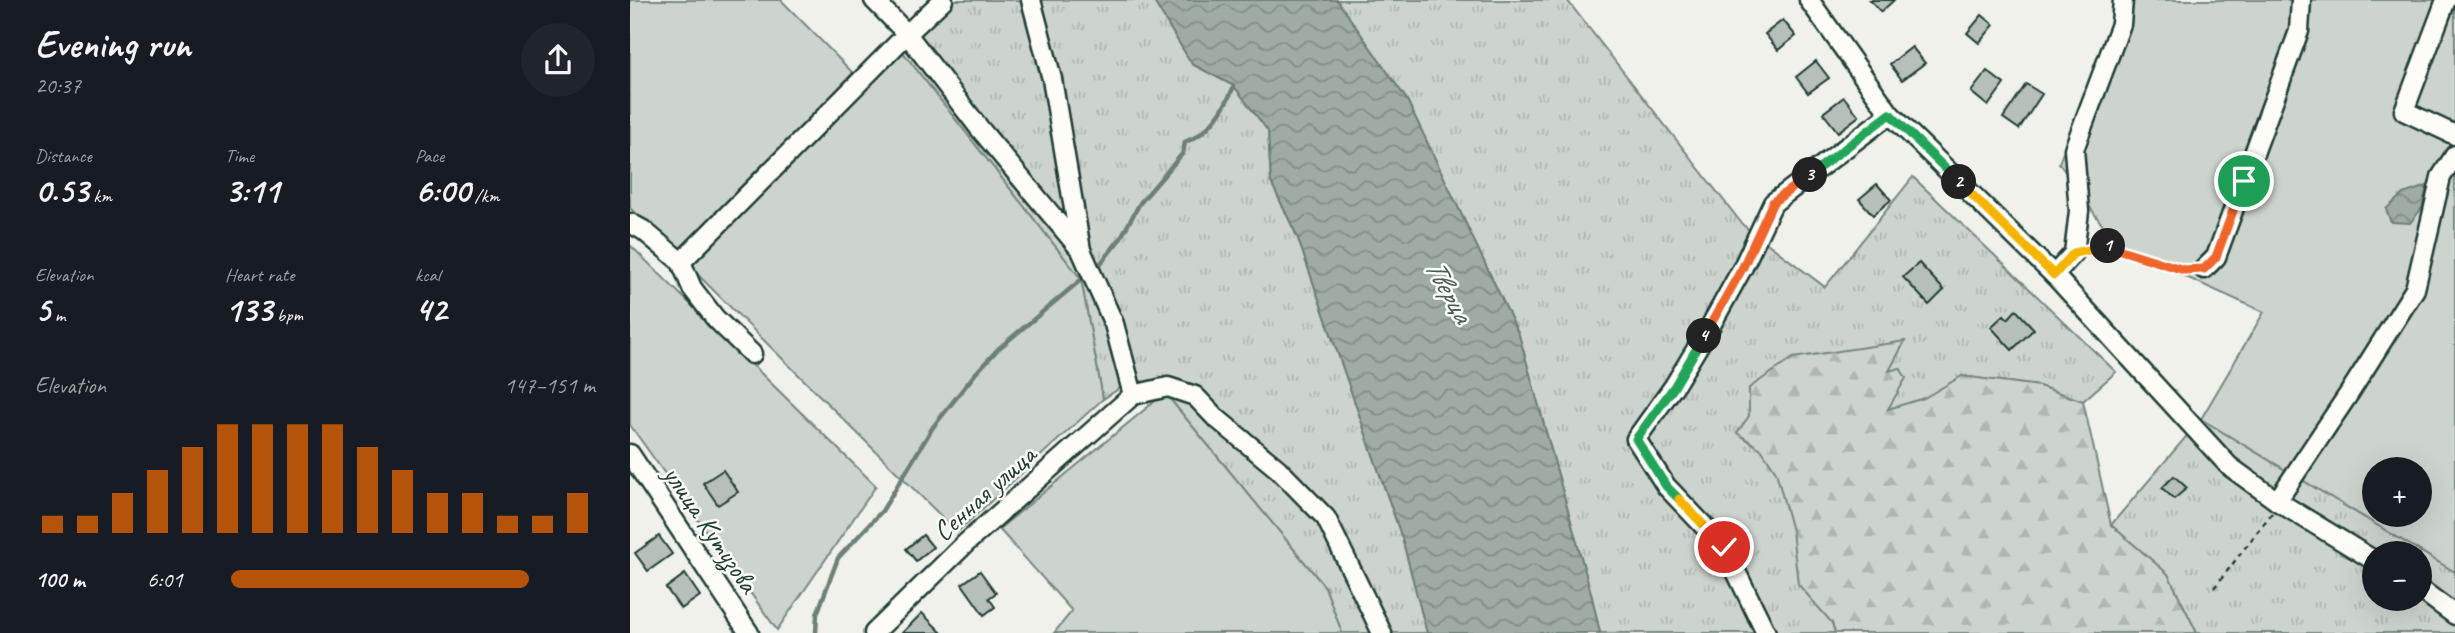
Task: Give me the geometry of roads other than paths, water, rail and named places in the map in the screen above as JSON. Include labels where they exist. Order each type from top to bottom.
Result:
[{"type":"street","points":[[874,0],[907,34],[980,129],[1081,250]]},
{"type":"street","points":[[681,262],[943,0]]},
{"type":"street","points":[[1031,0],[1052,79],[1081,250],[1114,324],[1133,395],[1168,387],[1195,397],[1278,469],[1326,518],[1382,633]]},
{"type":"street","points":[[1809,0],[1890,114],[2054,275],[2229,466],[2277,501],[2362,553]]},
{"type":"street","points":[[2054,275],[2074,253],[2079,211],[2074,149],[2120,24],[2123,0]]},
{"type":"street","points":[[2204,269],[2216,257],[2290,56],[2299,31],[2301,0]]},
{"type":"street","points":[[2446,0],[2404,111],[2455,135]]},
{"type":"street","points":[[1766,633],[1724,547],[1666,486],[1636,439],[1674,387],[1711,325],[1743,267],[1773,202],[1890,114]]},
{"type":"street","points":[[2277,501],[2415,289],[2441,177],[2455,155]]},
{"type":"street","points":[[630,223],[643,230],[681,262],[692,288],[715,318],[752,354]]},
{"type":"street","name":"Сенная улица","points":[[874,633],[966,543],[1133,395]]},
{"type":"street","name":"улица Кутузова","points":[[630,454],[749,633]]},
{"type":"street","points":[[2432,598],[2455,615]]},
{"type":"water","name":"Тверца","points":[[1153,0],[1337,0],[1407,100],[1519,335],[1600,633],[1427,633],[1402,538],[1297,236],[1271,182],[1268,131],[1234,86],[1192,64]]},
{"type":"water","points":[[2427,186],[2422,208],[2410,223],[2391,222],[2386,209],[2403,194]]},
{"type":"waterway","points":[[1097,268],[1120,239],[1140,203],[1183,153],[1185,142],[1209,127],[1234,86]]},
{"type":"waterway","points":[[816,633],[817,614],[838,558],[882,511],[933,427],[998,349],[1082,279]]}]
